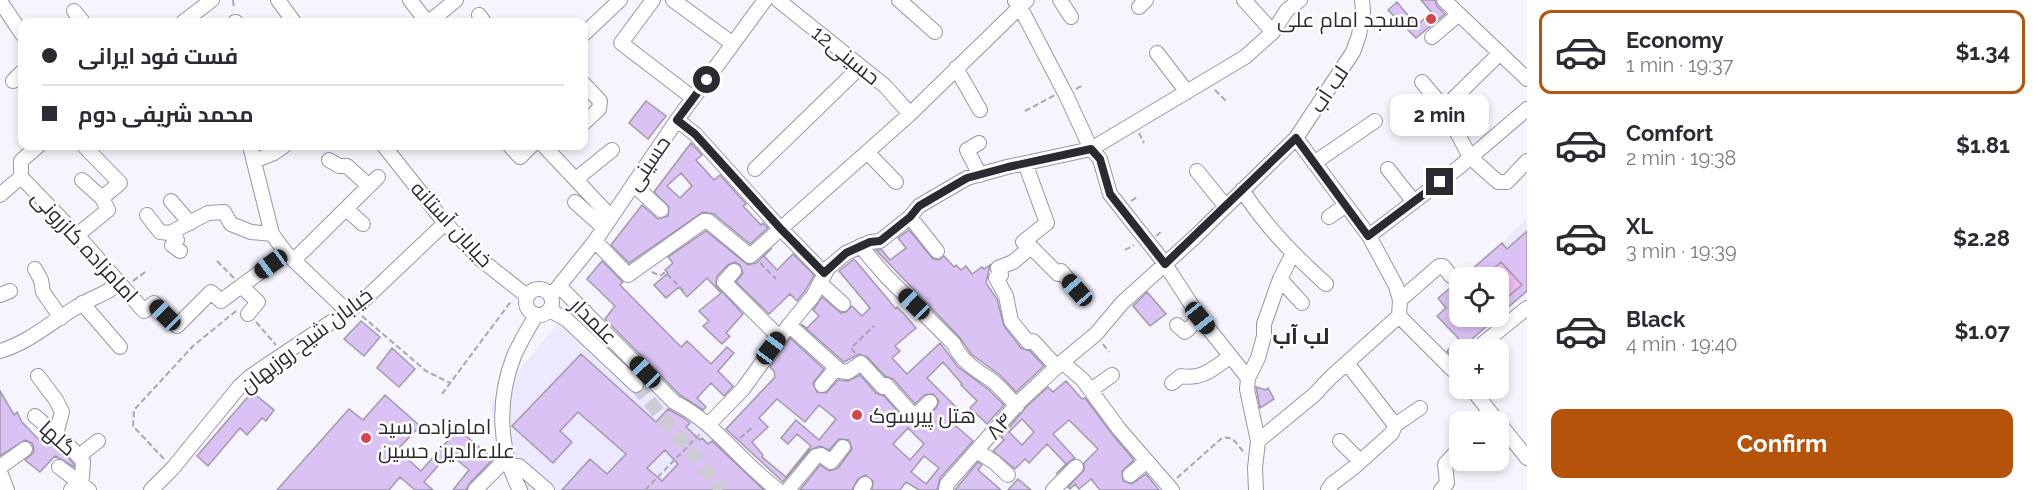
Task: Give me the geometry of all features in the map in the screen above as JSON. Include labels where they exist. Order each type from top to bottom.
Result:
[{"type":"street","points":[[200,17],[212,0]]},
{"type":"street","points":[[278,0],[291,18]]},
{"type":"street","points":[[410,0],[425,18]]},
{"type":"street","points":[[433,18],[456,0]]},
{"type":"street","points":[[588,30],[620,0]]},
{"type":"street","points":[[653,0],[621,43],[693,98]]},
{"type":"street","name":"حسینی","points":[[520,490],[509,462],[502,424],[507,379],[515,355],[549,302],[608,223],[677,120],[765,0]]},
{"type":"street","name":"حسینی12","points":[[778,0],[885,86],[910,114]]},
{"type":"street","points":[[899,0],[935,32]]},
{"type":"street","points":[[1060,0],[1071,16]]},
{"type":"street","points":[[1244,0],[1273,32]]},
{"type":"street","points":[[778,490],[708,425],[743,389],[779,338],[813,296],[822,278],[846,253],[870,242],[880,241],[910,217],[919,206],[967,178],[1091,149],[1245,57],[1273,32],[1287,10],[1300,0]]},
{"type":"street","name":"لب آب","points":[[1165,264],[1296,138],[1353,52],[1363,12],[1362,0]]},
{"type":"street","points":[[1444,0],[1527,79]]},
{"type":"street","points":[[0,1],[18,27]]},
{"type":"street","points":[[678,1],[733,44]]},
{"type":"street","points":[[595,241],[628,275],[704,221],[708,221],[751,255],[910,114],[1020,2],[1091,149],[1100,159],[1110,194],[1165,264],[1200,318],[1248,378]]},
{"type":"street","points":[[74,11],[80,18]]},
{"type":"street","points":[[1432,37],[1459,14]]},
{"type":"street","points":[[1157,53],[1187,92]]},
{"type":"street","points":[[1444,108],[1500,53]]},
{"type":"street","points":[[755,169],[860,67]]},
{"type":"street","points":[[956,68],[980,110]]},
{"type":"street","points":[[1422,82],[1444,108],[1470,157],[1498,182],[1507,182],[1527,161]]},
{"type":"street","points":[[588,88],[600,102],[598,109],[588,119]]},
{"type":"street","points":[[1368,236],[1414,202],[1527,109]]},
{"type":"street","points":[[677,120],[695,134],[780,228],[843,304]]},
{"type":"street","points":[[1314,163],[1375,121]]},
{"type":"street","points":[[1296,138],[1368,236],[1396,286],[1400,300],[1400,316],[1449,362]]},
{"type":"street","points":[[1062,140],[1069,154]]},
{"type":"street","points":[[979,143],[967,150],[980,175]]},
{"type":"street","points":[[0,195],[21,177],[21,161],[33,150]]},
{"type":"street","points":[[88,150],[120,183],[102,198]]},
{"type":"street","points":[[251,150],[272,234],[290,256],[350,309]]},
{"type":"street","points":[[254,161],[278,150]]},
{"type":"street","name":"خیابان آستانه","points":[[387,150],[445,223],[480,259],[523,293]]},
{"type":"street","points":[[514,150],[520,157],[527,150]]},
{"type":"street","points":[[553,150],[608,223]]},
{"type":"street","points":[[576,179],[612,150]]},
{"type":"street","points":[[867,152],[896,182]]},
{"type":"street","name":"امامزاده کازرونی","points":[[21,177],[77,235],[144,311],[154,303],[177,326],[211,292],[221,301],[290,256],[374,182],[347,166],[339,166],[329,160]]},
{"type":"street","points":[[1025,163],[1047,223],[1023,242],[1058,274],[1061,272],[1077,290]]},
{"type":"street","points":[[1388,169],[1414,202]]},
{"type":"street","points":[[1197,171],[1226,207]]},
{"type":"street","points":[[77,235],[108,210],[102,198],[82,180]]},
{"type":"street","points":[[633,184],[662,210]]},
{"type":"street","points":[[1242,190],[1260,218],[1326,284]]},
{"type":"street","points":[[171,201],[190,223]]},
{"type":"street","points":[[575,202],[608,223]]},
{"type":"street","points":[[1329,217],[1346,204]]},
{"type":"street","points":[[346,208],[363,224]]},
{"type":"street","points":[[147,215],[160,232],[171,233],[208,213],[224,212],[231,225],[251,232],[272,234]]},
{"type":"street","points":[[910,217],[937,251]]},
{"type":"street","name":"خیابان شیخ روزبهان","points":[[151,490],[173,468],[239,387],[251,376],[364,300],[445,223]]},
{"type":"street","points":[[171,233],[177,240],[172,245],[180,251]]},
{"type":"street","points":[[860,246],[886,276],[954,344],[957,351],[973,368],[991,380],[1017,406]]},
{"type":"street","points":[[1031,247],[1013,262],[998,268],[1001,275],[996,278],[1006,296],[1011,321],[1028,342],[1033,340],[1091,390],[1119,429],[1170,488]]},
{"type":"street","points":[[1256,490],[1255,468],[1258,441],[1247,389],[1248,378],[1257,358],[1264,336],[1264,324],[1280,279],[1293,253]]},
{"type":"street","name":"۸۴","points":[[946,490],[947,484],[1017,406],[1059,364],[1096,334],[1122,303],[1165,264]]},
{"type":"street","points":[[1400,300],[1439,266],[1443,266],[1449,274]]},
{"type":"street","points":[[35,269],[41,280],[43,292],[61,318]]},
{"type":"street","points":[[734,271],[724,282],[779,338]]},
{"type":"street","points":[[1280,279],[1302,303]]},
{"type":"street","points":[[0,351],[10,348],[82,303],[112,290],[118,283]]},
{"type":"street","points":[[241,286],[258,302],[248,314]]},
{"type":"street","points":[[549,302],[528,309],[523,293],[537,288],[546,290],[549,302],[636,385]]},
{"type":"street","name":"علمدار","points":[[549,302],[674,402],[685,406],[708,425]]},
{"type":"street","points":[[82,303],[120,347]]},
{"type":"street","points":[[1489,339],[1527,308]]},
{"type":"street","points":[[1258,441],[1314,396],[1400,316]]},
{"type":"street","points":[[1177,325],[1185,332],[1200,318]]},
{"type":"street","points":[[789,325],[836,368],[848,372],[861,363],[883,387],[886,385],[910,412],[916,415],[930,402]]},
{"type":"street","points":[[1172,383],[1181,376],[1194,378],[1205,374],[1230,357]]},
{"type":"street","points":[[1347,363],[1395,425]]},
{"type":"street","points":[[822,385],[836,368]]},
{"type":"street","points":[[1091,390],[1112,375]]},
{"type":"street","points":[[38,376],[62,412],[56,434]]},
{"type":"street","points":[[1328,490],[1332,483],[1392,433],[1395,425],[1420,408]]},
{"type":"street","name":"گلها","points":[[35,416],[83,461],[80,487]]},
{"type":"street","points":[[1509,437],[1527,458]]},
{"type":"street","points":[[79,456],[98,441]]},
{"type":"street","points":[[1340,441],[1360,461]]},
{"type":"street","points":[[788,490],[816,456],[821,455],[831,462],[843,447]]},
{"type":"street","points":[[0,467],[26,449]]},
{"type":"street","points":[[977,451],[1008,475]]},
{"type":"street","points":[[1444,489],[1447,483],[1445,464],[1449,460]]},
{"type":"street","points":[[1130,475],[1147,461]]},
{"type":"street","points":[[474,490],[509,462],[519,466],[547,490]]},
{"type":"street","points":[[58,466],[80,487]]},
{"type":"street","points":[[1053,490],[1076,467]]},
{"type":"street","points":[[0,472],[7,490]]},
{"type":"path","points":[[1209,79],[1215,92],[1226,101]]},
{"type":"path","points":[[1025,111],[1063,91]]},
{"type":"path","points":[[751,255],[776,279]]},
{"type":"path","points":[[217,261],[241,286]]},
{"type":"path","points":[[640,266],[660,276],[665,272],[684,291]]},
{"type":"path","points":[[442,394],[523,293]]},
{"type":"path","points":[[350,309],[426,371],[450,383]]},
{"type":"path","points":[[173,468],[133,426],[134,410],[193,346],[236,311],[248,314],[285,353]]},
{"type":"path","points":[[861,363],[851,348],[874,326]]},
{"type":"path","points":[[645,490],[708,425]]},
{"type":"path","points":[[730,447],[754,426]]},
{"type":"path","points":[[1170,488],[1222,438],[1233,439],[1255,468]]},
{"type":"shaded area","points":[[1527,219],[1527,274],[1502,243]]},
{"type":"shaded area","points":[[1501,262],[1506,267],[1495,267]]},
{"type":"shaded area","points":[[1509,271],[1522,285],[1509,296]]},
{"type":"shaded area","points":[[568,311],[672,401],[784,490],[513,490],[508,484],[490,405]]},
{"type":"building","name":"مسجد امام علی","points":[[1421,0],[1435,0],[1437,6],[1445,14],[1416,38],[1388,10],[1397,2],[1416,25],[1432,13]]},
{"type":"building","points":[[646,101],[666,116],[648,139],[629,123]]},
{"type":"building","points":[[691,143],[702,155],[696,160],[714,180],[720,175],[746,204],[743,206],[761,225],[763,223],[768,228],[750,244],[714,214],[703,212],[629,263],[611,245],[642,205],[658,219],[668,216],[669,207],[654,192]],"holes":[[[681,173],[692,186],[680,198],[667,186]]]},
{"type":"building","points":[[909,230],[933,259],[939,260],[944,256],[954,267],[956,265],[961,270],[966,266],[972,274],[990,265],[986,283],[997,299],[1004,326],[1021,348],[1030,351],[1044,366],[1016,392],[1000,375],[971,354],[960,338],[876,250],[882,250],[890,260],[906,248],[898,238]]},
{"type":"building","points":[[706,231],[748,265],[756,263],[772,248],[764,256],[777,270],[793,254],[814,275],[797,301],[790,294],[769,314],[736,282],[743,273],[740,265],[735,262],[728,265],[717,276],[716,285],[743,314],[726,333],[730,336],[722,344],[703,326],[709,321],[699,311],[721,293],[707,278],[687,297],[679,287],[666,298],[654,285],[668,273],[665,270],[673,263],[668,257]]},
{"type":"building","points":[[1527,231],[1527,291],[1509,307],[1509,296],[1522,285],[1509,271],[1509,267],[1506,267],[1501,262],[1495,267],[1475,267],[1502,243],[1507,249]]},
{"type":"building","points":[[855,260],[896,309],[897,307],[916,328],[895,346],[900,351],[892,358],[907,374],[940,343],[958,367],[988,389],[1004,405],[987,424],[970,408],[977,401],[943,362],[927,378],[964,415],[955,425],[973,441],[940,478],[937,490],[919,490],[906,482],[900,490],[872,490],[873,481],[865,475],[858,479],[852,490],[800,490],[820,465],[829,471],[838,468],[852,449],[849,440],[839,439],[829,450],[820,446],[810,450],[783,482],[726,429],[775,377],[770,367],[790,338],[824,369],[813,383],[817,392],[826,393],[838,380],[848,381],[860,375],[876,393],[884,396],[904,418],[912,423],[922,422],[936,408],[939,401],[933,394],[924,395],[915,404],[893,379],[885,376],[867,357],[859,354],[844,362],[801,324],[807,328],[819,316],[813,310],[822,297],[841,313],[846,312],[852,306],[862,316],[870,308],[839,271]],"holes":[[[777,399],[805,422],[819,405],[836,419],[819,440],[796,420],[781,438],[788,444],[797,434],[811,446],[786,477],[762,457],[763,455],[752,442],[768,427],[759,418]],[[908,428],[924,444],[910,460],[893,444]],[[924,456],[939,468],[926,484],[911,472]]]},
{"type":"building","points":[[602,261],[623,282],[620,285],[681,347],[687,341],[711,364],[727,347],[734,353],[718,371],[733,386],[724,396],[711,383],[697,398],[706,407],[703,410],[680,395],[605,319],[615,306],[587,279]]},
{"type":"building","points":[[1449,289],[1449,327],[1486,327],[1472,339],[1459,339],[1437,316],[1446,308],[1438,298]]},
{"type":"building","points":[[1147,292],[1166,314],[1150,326],[1133,306]]},
{"type":"building","points":[[361,321],[380,337],[364,356],[344,339]]},
{"type":"building","points":[[392,348],[415,369],[399,387],[377,368]]},
{"type":"building","points":[[581,354],[656,422],[668,409],[684,418],[690,423],[686,427],[700,440],[702,438],[708,444],[712,441],[764,490],[562,490],[590,459],[607,474],[626,454],[578,412],[560,431],[572,442],[553,463],[512,426]],"holes":[[[665,450],[678,464],[662,481],[647,468]]]},
{"type":"building","points":[[1066,381],[1082,399],[1085,398],[1134,460],[1122,471],[1123,481],[1132,484],[1146,474],[1159,490],[1100,490],[1091,479],[1079,489],[1075,484],[1070,489],[1068,487],[1084,470],[1084,463],[1098,449],[1069,420],[1053,434],[1075,458],[1056,474],[1066,464],[1047,444],[1029,463],[1025,459],[1015,469],[993,451],[1004,440],[1001,437],[1026,407],[1048,387],[1053,392]],"holes":[[[1022,419],[1034,432],[1022,445],[1009,432]]]},
{"type":"building","points":[[1256,387],[1266,390],[1268,388],[1274,399],[1260,408]]},
{"type":"building","points":[[0,391],[14,415],[17,412],[22,422],[39,440],[43,436],[64,453],[74,467],[55,456],[40,472],[25,460],[34,449],[32,443],[25,440],[0,456]]},
{"type":"building","points":[[252,392],[274,410],[266,421],[262,418],[247,435],[240,428],[208,466],[197,456]]},
{"type":"building","name":"امامزاده سید علاءالدین حسین","points":[[385,395],[420,426],[397,450],[421,471],[458,429],[493,459],[466,490],[453,490],[469,470],[449,453],[424,482],[433,490],[415,490],[400,477],[389,490],[277,490],[349,409],[363,420]]},
{"type":"building","points":[[978,462],[982,465],[978,470],[1001,490],[955,490]]},
{"type":"building","points":[[1018,479],[1031,490],[1008,490]]},
{"type":"tunnel","points":[[636,385],[722,490]]},
{"type":"place","name":"مسجد امام علی","points":[[1431,19]]},
{"type":"place","name":"هتل پیرسوک","points":[[857,415]]},
{"type":"place","name":"امامزاده سید علاءالدین حسین","points":[[366,438]]},
{"type":"district","name":"لب آب","points":[[1301,336]]},
{"type":"route","points":[[707,80],[677,120],[695,134],[824,273],[846,253],[870,242],[880,241],[910,217],[919,206],[967,178],[1091,149],[1100,159],[1110,194],[1165,264],[1296,138],[1368,236],[1440,182]]}]
